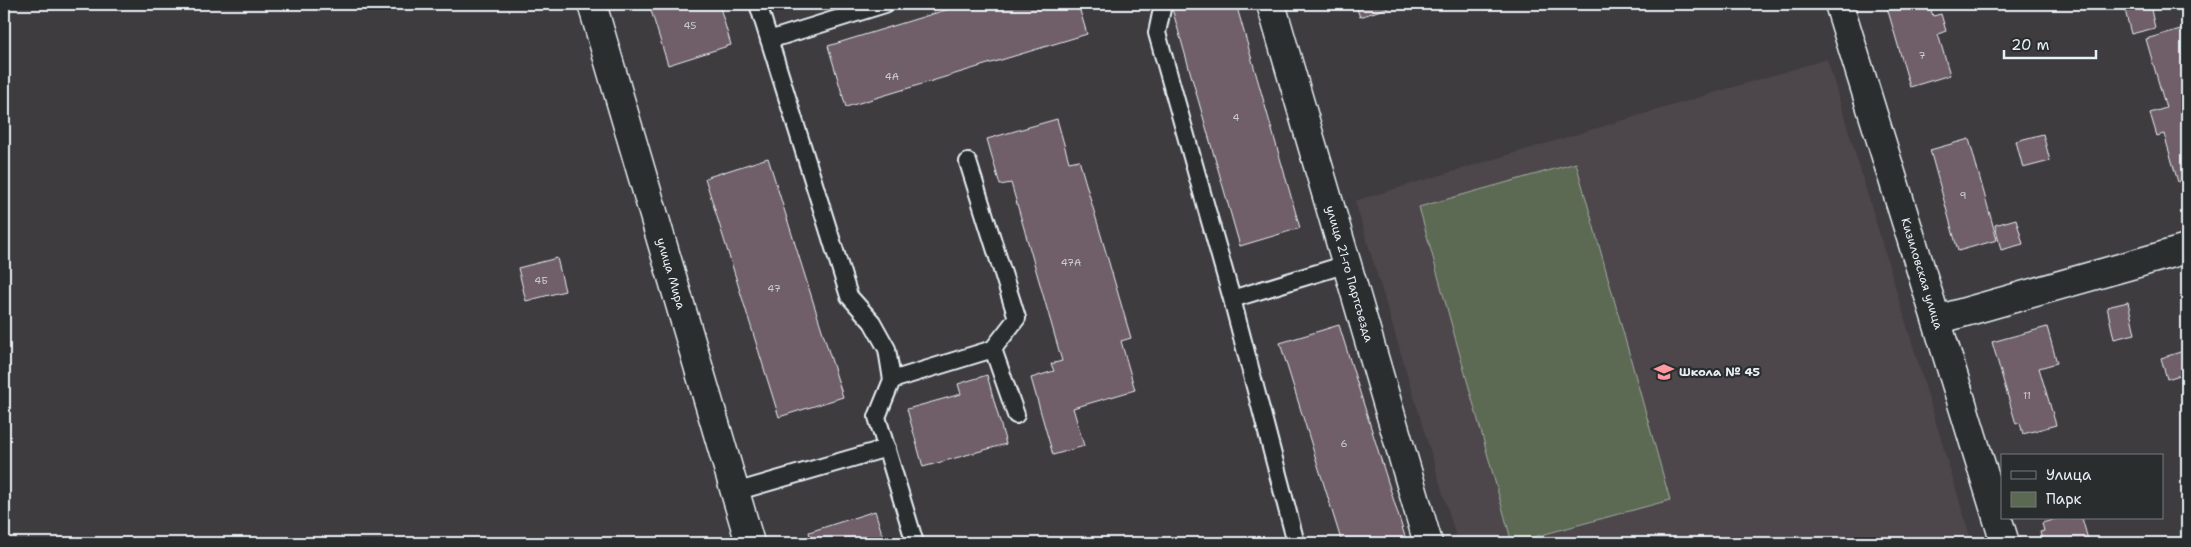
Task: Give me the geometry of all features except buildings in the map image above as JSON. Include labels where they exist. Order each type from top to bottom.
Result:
[{"type":"street","name":"улица Мира","points":[[592,4],[750,543]]},
{"type":"street","name":"улица 21-го Партсъезда","points":[[1271,4],[1428,543]]},
{"type":"street","name":"Кизиловская улица","points":[[1839,4],[2004,543]]},
{"type":"street","points":[[1937,320],[2187,249]]},
{"type":"lane","points":[[758,4],[849,296],[872,322],[887,349],[892,380],[878,417],[915,543]]},
{"type":"lane","points":[[769,40],[885,4]]},
{"type":"lane","points":[[1163,4],[1157,33],[1232,299],[1296,543]]},
{"type":"lane","points":[[892,380],[994,349],[1017,318],[968,162]]},
{"type":"lane","points":[[1232,299],[1347,264]]},
{"type":"lane","points":[[994,349],[1016,415]]},
{"type":"lane","points":[[735,492],[887,448]]},
{"type":"shaded area","name":"Школа № 45","points":[[1827,59],[1972,543],[1458,543],[1355,201]]},
{"type":"green space","points":[[1576,163],[1670,500],[1512,543],[1419,207]]},
{"type":"place","name":"Школа № 45","points":[[1664,372]]}]
